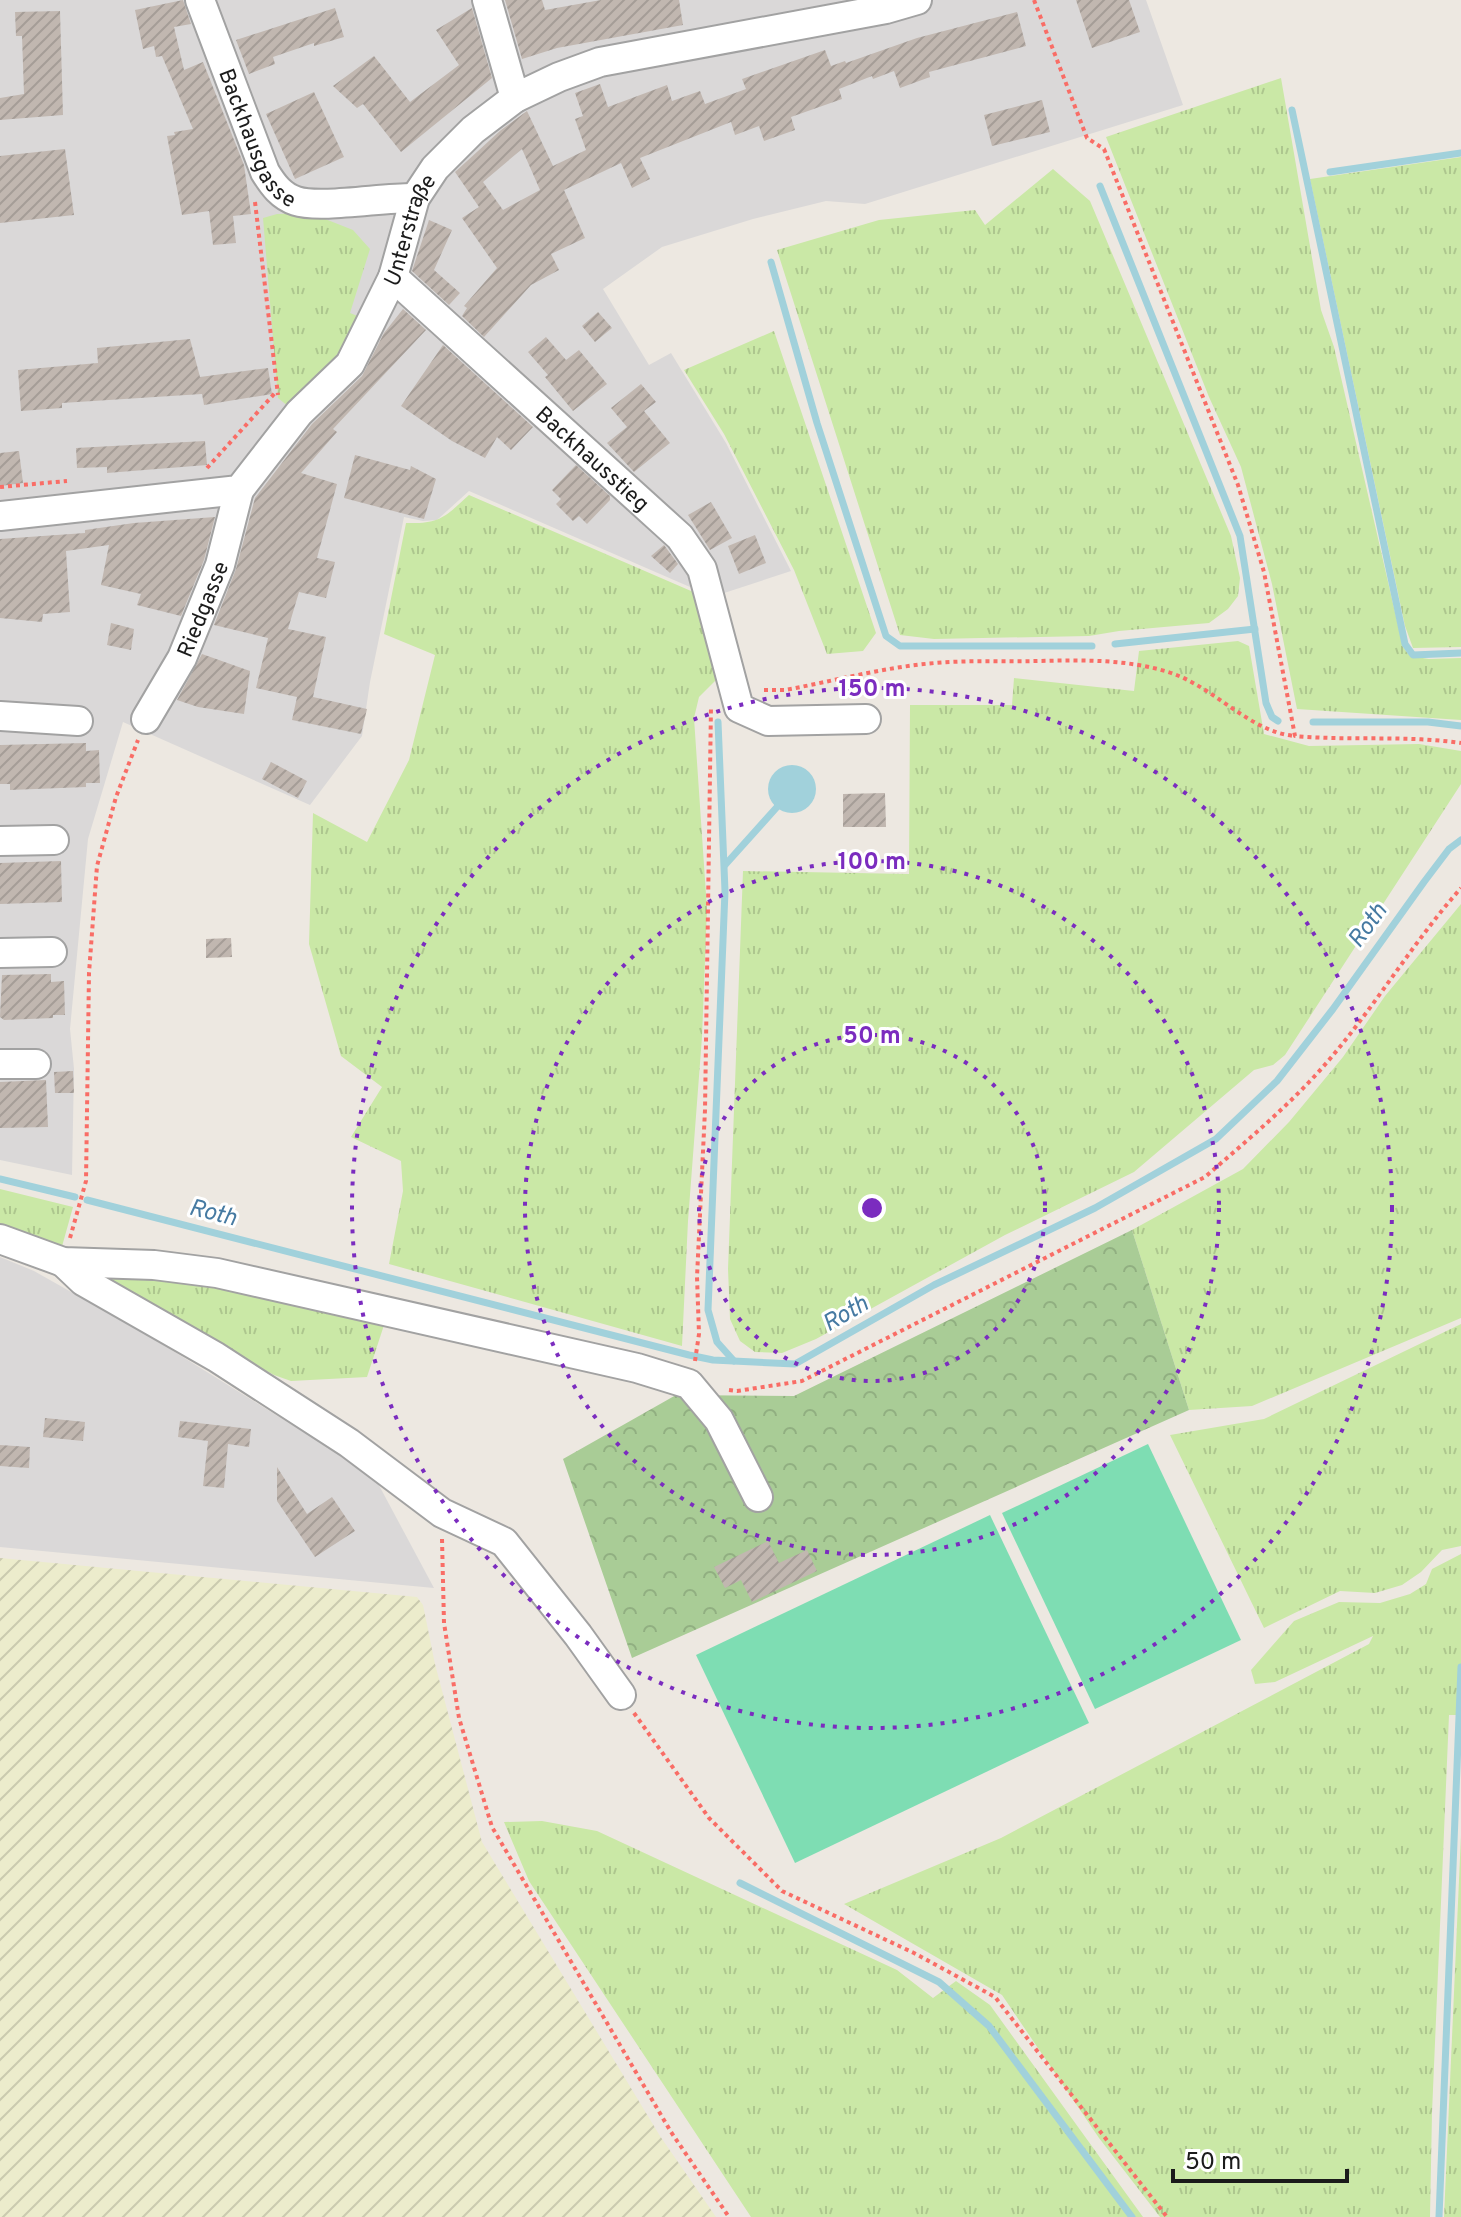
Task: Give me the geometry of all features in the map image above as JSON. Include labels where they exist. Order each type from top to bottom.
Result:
[{"type":"street","name":"Backhausgasse","points":[[200,0],[272,184],[297,201],[313,203],[415,198]]},
{"type":"street","points":[[487,0],[515,98]]},
{"type":"street","name":"Unterstraße","points":[[239,490],[299,413],[350,364],[393,277],[415,198],[435,168],[473,130],[515,98],[600,62],[917,0]]},
{"type":"street","name":"Backhausstieg","points":[[393,277],[680,537],[702,569],[739,708],[768,721],[866,719]]},
{"type":"street","points":[[0,516],[239,490]]},
{"type":"street","name":"Riedgasse","points":[[146,719],[182,658],[220,565],[239,490]]},
{"type":"street","points":[[0,716],[78,721]]},
{"type":"street","points":[[0,841],[54,840]]},
{"type":"street","points":[[0,953],[52,952]]},
{"type":"street","points":[[0,1064],[36,1064]]},
{"type":"street","points":[[0,1239],[63,1262],[154,1265],[217,1273],[637,1368],[692,1376],[719,1420],[758,1497]]},
{"type":"street","points":[[63,1262],[83,1281],[216,1357],[349,1443],[442,1513],[504,1542],[621,1695]]},
{"type":"path","points":[[1034,0],[1087,138],[1104,149],[1238,485],[1264,572],[1295,736]]},
{"type":"path","points":[[194,469],[209,467],[275,393],[254,196]]},
{"type":"path","points":[[0,487],[75,480]]},
{"type":"path","points":[[1461,743],[1437,739],[1331,739],[1278,734],[1258,725],[1209,690],[1180,676],[1134,662],[935,663],[785,690],[762,690],[740,685],[732,679],[712,692],[706,1095],[697,1345],[692,1376],[737,1391],[802,1381],[1205,1177],[1262,1128],[1334,1054],[1427,927],[1461,888]]},
{"type":"path","points":[[63,1262],[86,1181],[89,973],[97,866],[116,797],[146,719]]},
{"type":"path","points":[[442,1513],[444,1623],[459,1718],[492,1827],[671,2132],[729,2217]]},
{"type":"path","points":[[621,1695],[709,1818],[782,1891],[914,1953],[995,1997],[1167,2217]]},
{"type":"shaded area","points":[[0,0],[1146,0],[1183,105],[865,204],[826,201],[662,247],[603,289],[649,365],[671,353],[726,443],[791,571],[718,595],[690,587],[469,491],[437,520],[404,517],[362,736],[310,805],[123,722],[88,839],[70,1029],[74,1069],[72,1175],[0,1160]]},
{"type":"shaded area","points":[[0,1257],[34,1271],[149,1336],[374,1476],[434,1588],[0,1547]]},
{"type":"green space","points":[[1281,78],[1321,310],[1334,347],[1403,647],[1410,656],[1461,658],[1461,720],[1297,709],[1272,584],[1241,467],[1209,397],[1106,137]]},
{"type":"green space","points":[[1461,157],[1461,647],[1413,648],[1405,626],[1310,179]]},
{"type":"green space","points":[[1053,169],[1090,201],[1231,536],[1240,578],[1238,596],[1228,609],[1209,623],[1089,636],[934,639],[900,635],[777,250],[879,220],[975,210],[985,225]]},
{"type":"green space","points":[[310,213],[353,230],[370,249],[350,313],[360,317],[354,330],[329,365],[289,407],[278,398],[263,218],[277,214]]},
{"type":"green space","points":[[774,331],[876,633],[863,651],[827,654],[794,570],[724,434],[684,370]]},
{"type":"green space","points":[[469,495],[698,594],[719,677],[699,697],[694,718],[707,909],[682,1346],[389,1264],[403,1191],[401,1161],[351,1137],[382,1087],[341,1056],[309,944],[313,813],[367,842],[409,760],[435,655],[384,634],[406,523],[441,518]]},
{"type":"green space","points":[[1238,641],[1249,646],[1264,734],[1309,746],[1419,744],[1461,751],[1461,784],[1285,1055],[1273,1065],[1254,1070],[1134,1172],[1005,1235],[816,1339],[782,1353],[755,1352],[740,1341],[730,1319],[728,1269],[743,871],[909,874],[910,705],[1012,705],[1014,678],[1134,691],[1139,651]]},
{"type":"green space","points":[[1461,904],[1461,1318],[1252,1406],[1189,1410],[1132,1230],[1243,1169],[1289,1122],[1343,1057],[1385,996]]},
{"type":"green space","points":[[0,1189],[73,1207],[61,1250],[0,1229]]},
{"type":"green space","points":[[1132,1230],[1189,1410],[632,1658],[563,1459],[676,1395],[794,1396]]},
{"type":"green space","points":[[88,1270],[131,1270],[386,1319],[367,1377],[291,1381],[274,1375],[114,1289]]},
{"type":"green space","points":[[1461,1324],[1461,1546],[1442,1550],[1421,1572],[1402,1585],[1375,1593],[1340,1591],[1264,1628],[1170,1435],[1264,1419]]},
{"type":"green space","points":[[1148,1444],[1241,1640],[1095,1709],[1002,1513]]},
{"type":"green space","points":[[990,1515],[1089,1723],[795,1863],[696,1655]]},
{"type":"green space","points":[[1461,1554],[1461,1715],[1449,1715],[1430,2217],[1160,2217],[1099,2138],[1002,1995],[844,1904],[1001,1838],[1369,1644],[1373,1636],[1275,1682],[1255,1684],[1251,1670],[1294,1621],[1339,1602],[1380,1603],[1410,1594],[1426,1584],[1432,1569]]},
{"type":"green space","points":[[0,1558],[417,1597],[423,1605],[435,1664],[482,1842],[660,2136],[716,2217],[0,2217]]},
{"type":"green space","points":[[542,1821],[597,1831],[897,1970],[933,1998],[956,1981],[990,2005],[1143,2217],[751,2217],[529,1881],[504,1822]]},
{"type":"green space","points":[[1461,1835],[1461,2217],[1444,2217]]},
{"type":"water","points":[[792,765],[809,772],[816,789],[809,806],[792,813],[775,806],[768,789],[775,772]]},
{"type":"building","points":[[183,0],[191,24],[174,27],[184,70],[203,62],[244,165],[251,214],[233,216],[236,243],[213,245],[209,211],[182,215],[167,136],[193,129],[162,56],[156,57],[154,46],[143,49],[135,10]]},
{"type":"building","points":[[505,0],[542,0],[545,10],[601,0],[679,0],[683,25],[557,48],[522,59]]},
{"type":"building","points":[[1076,0],[1129,0],[1140,32],[1092,48]]},
{"type":"building","points":[[335,8],[344,37],[273,57],[275,64],[249,74],[236,40]]},
{"type":"building","points":[[472,8],[492,78],[401,152],[363,104],[357,108],[333,86],[374,56],[410,102],[459,65],[436,30]]},
{"type":"building","points":[[60,11],[63,115],[0,120],[0,98],[24,94],[22,36],[16,36],[15,12]]},
{"type":"building","points":[[1017,12],[1026,46],[929,72],[930,77],[900,88],[894,71],[873,79],[872,76],[839,89],[842,99],[791,117],[795,130],[764,141],[759,126],[735,135],[731,122],[640,158],[650,179],[632,188],[621,163],[564,190],[585,238],[551,254],[559,270],[531,285],[484,337],[462,316],[467,308],[464,306],[497,268],[462,218],[479,207],[455,172],[527,111],[553,166],[586,150],[575,119],[583,116],[575,93],[600,84],[608,107],[667,85],[672,101],[700,91],[705,104],[746,89],[742,79],[825,50],[831,66],[917,38]],"holes":[[[522,149],[540,190],[503,210],[483,182]]]},
{"type":"building","points":[[314,92],[344,157],[295,179],[266,114]]},
{"type":"building","points":[[1042,100],[1050,132],[992,146],[984,115]]},
{"type":"building","points":[[65,149],[74,215],[0,223],[0,156]]},
{"type":"building","points":[[429,220],[452,230],[434,270],[460,293],[449,305],[412,271]]},
{"type":"building","points":[[403,309],[426,330],[333,429],[337,432],[301,473],[337,484],[317,558],[335,562],[326,598],[299,592],[288,629],[326,637],[313,697],[367,709],[361,734],[292,720],[297,697],[256,688],[268,638],[214,625],[236,569],[255,498],[312,424],[362,376],[384,333]]},
{"type":"building","points":[[598,312],[612,328],[595,342],[582,326]]},
{"type":"building","points":[[546,337],[566,360],[579,350],[607,384],[573,411],[528,352]]},
{"type":"building","points":[[190,339],[200,377],[268,368],[272,394],[204,405],[202,394],[62,403],[62,408],[21,411],[18,370],[98,363],[97,348]]},
{"type":"building","points":[[443,345],[533,427],[511,450],[497,437],[485,458],[452,441],[401,406]]},
{"type":"building","points":[[641,384],[656,402],[644,411],[670,443],[634,472],[607,443],[627,427],[611,408]]},
{"type":"building","points":[[205,441],[207,465],[107,473],[107,467],[77,468],[76,448]]},
{"type":"building","points":[[19,451],[23,483],[0,486],[0,453]]},
{"type":"building","points":[[355,455],[410,470],[411,466],[436,479],[424,519],[344,498]]},
{"type":"building","points":[[576,465],[610,496],[610,500],[587,524],[579,516],[573,521],[556,504],[561,499],[552,490]]},
{"type":"building","points":[[711,502],[732,538],[710,550],[688,515]]},
{"type":"building","points":[[215,517],[204,560],[181,616],[137,605],[141,594],[101,585],[109,545],[66,551],[70,612],[43,614],[42,622],[0,618],[0,539],[85,533],[85,530],[134,523]]},
{"type":"building","points":[[755,535],[766,563],[739,574],[728,546]]},
{"type":"building","points":[[664,545],[678,564],[670,573],[651,556]]},
{"type":"building","points":[[111,623],[134,629],[131,650],[107,645]]},
{"type":"building","points":[[202,654],[250,671],[244,714],[198,707],[177,700]]},
{"type":"building","points":[[86,743],[86,751],[99,750],[100,783],[86,783],[86,787],[10,790],[10,784],[0,784],[0,745]]},
{"type":"building","points":[[271,762],[307,781],[298,798],[262,779]]},
{"type":"building","points":[[885,793],[886,827],[843,827],[843,794]]},
{"type":"building","points":[[61,861],[62,902],[0,904],[0,863]]},
{"type":"building","points":[[231,938],[232,957],[206,958],[206,939]]},
{"type":"building","points":[[51,974],[51,982],[64,981],[65,1015],[4,1020],[0,1017],[2,975]]},
{"type":"building","points":[[73,1071],[74,1093],[55,1093],[54,1072]]},
{"type":"building","points":[[46,1080],[48,1127],[0,1128],[0,1082]]},
{"type":"building","points":[[45,1418],[85,1422],[83,1441],[43,1437]]},
{"type":"building","points":[[180,1421],[251,1429],[249,1447],[228,1444],[224,1488],[203,1486],[208,1441],[178,1437]]},
{"type":"building","points":[[0,1445],[30,1447],[29,1468],[0,1466]]},
{"type":"building","points":[[277,1467],[307,1514],[332,1497],[355,1531],[315,1557],[277,1501]]},
{"type":"building","points":[[768,1541],[779,1563],[807,1550],[817,1571],[752,1602],[741,1580],[725,1588],[714,1567]]},
{"type":"waterway","points":[[1292,110],[1405,644],[1413,655],[1461,653]]},
{"type":"waterway","points":[[1330,172],[1461,153]]},
{"type":"waterway","points":[[1100,186],[1240,536],[1266,703],[1272,717],[1278,721]]},
{"type":"waterway","points":[[771,262],[817,423],[886,636],[900,646],[1092,646]]},
{"type":"waterway","points":[[1115,644],[1255,629]]},
{"type":"waterway","points":[[718,722],[725,891],[708,1310],[717,1342],[734,1361]]},
{"type":"waterway","points":[[1313,722],[1428,722],[1461,726]]},
{"type":"waterway","points":[[725,865],[777,807]]},
{"type":"waterway","name":"Roth","points":[[87,1200],[689,1355],[713,1360],[795,1364],[934,1285],[1095,1208],[1216,1139],[1277,1081],[1449,849],[1461,840]]},
{"type":"waterway","name":"Roth","points":[[0,1179],[75,1197]]},
{"type":"waterway","points":[[1439,2217],[1461,1667]]},
{"type":"waterway","points":[[740,1883],[939,1982],[989,2026],[1132,2217]]}]
